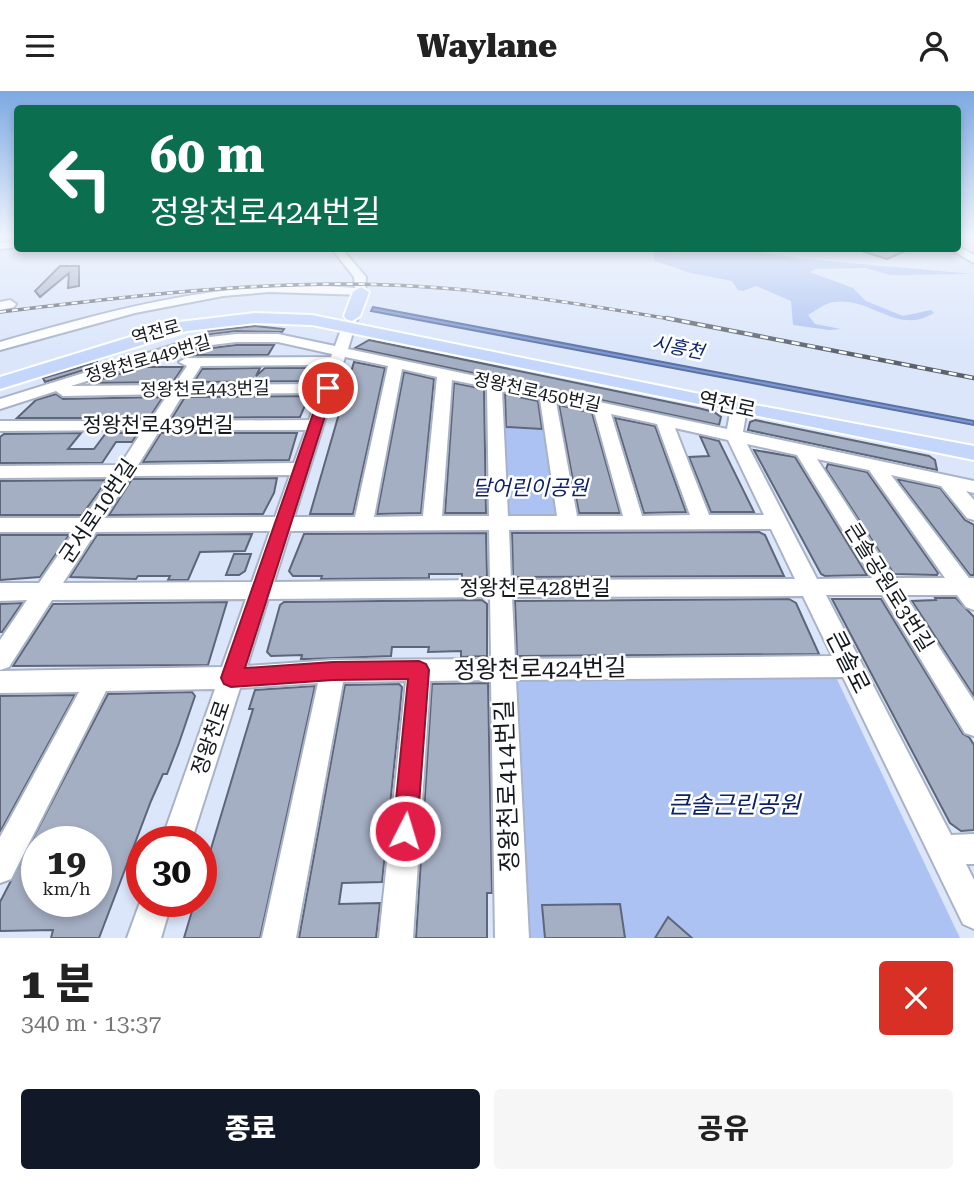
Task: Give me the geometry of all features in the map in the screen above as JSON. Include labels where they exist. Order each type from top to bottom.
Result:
[{"type":"main road","points":[[350,322],[361,292]]},
{"type":"main road","name":"역전로","points":[[0,381],[185,326],[222,320],[350,322],[480,354],[974,453]]},
{"type":"street","points":[[0,346],[153,304],[216,292],[260,289],[361,292],[360,277]]},
{"type":"street","name":"정왕천로","points":[[181,826],[350,322]]},
{"type":"street","name":"정왕천로449번길","points":[[0,404],[193,343],[243,337],[289,339],[339,355]]},
{"type":"street","points":[[132,362],[197,362],[339,355]]},
{"type":"street","name":"정왕천로450번길","points":[[339,355],[396,361],[974,487]]},
{"type":"street","points":[[363,523],[396,361]]},
{"type":"street","name":"군서로10번길","points":[[0,660],[197,362]]},
{"type":"street","points":[[2,428],[40,391],[29,372]]},
{"type":"street","points":[[432,523],[444,372]]},
{"type":"street","name":"정왕천로414번길","points":[[494,383],[512,938]]},
{"type":"street","name":"정왕천로443번길","points":[[40,391],[328,388]]},
{"type":"street","points":[[547,394],[568,522]]},
{"type":"street","points":[[601,406],[634,522]]},
{"type":"street","points":[[734,435],[739,408]]},
{"type":"street","points":[[663,419],[702,522]]},
{"type":"street","name":"정왕천로439번길","points":[[2,428],[316,425]]},
{"type":"street","name":"큰솔로","points":[[734,435],[974,913]]},
{"type":"street","name":"큰솔공원로3번길","points":[[803,450],[974,724]]},
{"type":"street","points":[[874,465],[970,591]]},
{"type":"street","points":[[0,472],[301,469]]},
{"type":"street","points":[[947,481],[974,513]]},
{"type":"street","points":[[0,524],[778,522]]},
{"type":"street","name":"정왕천로428번길","points":[[0,592],[888,586],[970,591]]},
{"type":"street","name":"정왕천로424번길","points":[[0,682],[231,678],[333,671],[850,666]]},
{"type":"street","points":[[396,938],[419,670]]},
{"type":"street","points":[[279,938],[333,671]]},
{"type":"street","points":[[0,868],[98,681]]},
{"type":"street","points":[[942,850],[974,849]]},
{"type":"street","points":[[144,938],[151,917]]},
{"type":"green space","points":[[709,277],[822,277],[853,288],[866,301],[903,316],[931,310],[934,313],[921,319],[908,320],[860,304],[833,302],[808,315],[815,324],[841,329],[793,325],[791,301],[756,286],[738,290],[732,281]]},
{"type":"green space","name":"달어린이공원","points":[[501,428],[549,428],[561,516],[505,517]]},
{"type":"green space","name":"큰솔근린공원","points":[[834,673],[960,938],[520,938],[508,674]]},
{"type":"shaded area","points":[[373,307],[974,421],[974,425],[371,311]]},
{"type":"building","points":[[49,277],[65,277],[40,297],[35,291]]},
{"type":"building","points":[[69,277],[79,277],[79,286],[68,288]]},
{"type":"building","points":[[255,326],[284,329],[282,332],[236,331],[205,335],[208,331]]},
{"type":"building","points":[[369,340],[698,408],[714,412],[721,417],[719,425],[355,348]]},
{"type":"building","points":[[236,345],[274,345],[268,355],[191,355],[196,350]]},
{"type":"building","points":[[97,362],[97,366],[45,382],[43,378]]},
{"type":"building","points":[[354,362],[385,368],[353,514],[310,514]]},
{"type":"building","points":[[141,367],[183,367],[173,382],[89,383]]},
{"type":"building","points":[[260,368],[256,376],[265,368],[320,368],[314,381],[194,382],[202,369]]},
{"type":"building","points":[[404,372],[434,379],[421,513],[377,514]]},
{"type":"building","points":[[454,383],[484,389],[486,513],[445,513]]},
{"type":"building","points":[[56,394],[63,399],[163,397],[149,418],[17,418],[36,400]]},
{"type":"building","points":[[505,394],[538,401],[542,429],[506,427]]},
{"type":"building","points":[[309,396],[300,417],[172,418],[185,397]]},
{"type":"building","points":[[559,405],[592,413],[620,513],[579,513]]},
{"type":"building","points":[[615,418],[655,426],[686,512],[644,513]]},
{"type":"building","points":[[755,420],[929,456],[935,460],[937,470],[748,430],[750,422]]},
{"type":"building","points":[[81,433],[68,449],[94,449],[106,433],[138,433],[132,442],[116,442],[102,463],[0,463],[0,437],[4,434]]},
{"type":"building","points":[[161,433],[297,433],[289,460],[143,462]]},
{"type":"building","points":[[700,436],[719,441],[754,512],[711,512],[689,457],[709,456]]},
{"type":"building","points":[[754,450],[795,457],[867,575],[821,574]]},
{"type":"building","points":[[828,464],[867,472],[937,575],[894,574],[826,469]]},
{"type":"building","points":[[277,478],[274,493],[263,514],[109,515],[132,479]]},
{"type":"building","points":[[897,479],[940,488],[965,520],[974,525],[974,575],[970,575]]},
{"type":"building","points":[[107,480],[82,515],[0,515],[0,481]]},
{"type":"building","points":[[759,532],[765,535],[784,576],[513,575],[512,533]]},
{"type":"building","points":[[486,533],[485,577],[462,578],[462,574],[429,574],[429,578],[321,579],[322,576],[293,576],[289,571],[304,534]]},
{"type":"building","points":[[252,534],[245,551],[200,552],[188,580],[168,580],[170,576],[138,576],[136,579],[70,577],[97,535]]},
{"type":"building","points":[[0,535],[69,535],[40,577],[0,580]]},
{"type":"building","points":[[234,554],[251,554],[245,571],[239,575],[226,575]]},
{"type":"building","points":[[935,598],[956,598],[974,617],[974,696],[912,601],[936,600]]},
{"type":"building","points":[[789,599],[796,603],[819,654],[517,656],[515,601]]},
{"type":"building","points":[[832,599],[881,599],[963,734],[969,737],[974,745],[974,830],[961,831],[950,823]]},
{"type":"building","points":[[482,600],[487,604],[487,656],[461,657],[461,651],[428,652],[429,647],[392,647],[391,656],[310,659],[301,659],[302,655],[271,656],[267,652],[280,605],[284,602]]},
{"type":"building","points":[[227,602],[208,665],[13,666],[53,604]]},
{"type":"building","points":[[22,603],[2,632],[0,632],[0,604]]},
{"type":"building","points":[[488,683],[492,893],[487,893],[487,938],[416,938],[432,684]]},
{"type":"building","points":[[399,684],[402,687],[382,882],[342,883],[339,904],[380,903],[376,938],[299,938],[345,685]]},
{"type":"building","points":[[315,686],[260,938],[184,938],[190,917],[217,917],[217,829],[253,709],[249,709],[255,690]]},
{"type":"building","points":[[192,692],[195,696],[179,743],[142,826],[126,826],[126,867],[112,904],[112,826],[39,826],[108,694]]},
{"type":"building","points":[[75,695],[0,832],[0,696]]},
{"type":"building","points":[[21,862],[21,917],[107,917],[99,938],[51,938],[53,930],[0,931],[0,902]]},
{"type":"building","points":[[620,904],[625,938],[545,938],[542,905]]},
{"type":"building","points":[[668,917],[692,938],[655,938]]},
{"type":"railway","points":[[0,312],[215,289],[344,284],[469,290],[676,320]]},
{"type":"railway","points":[[666,318],[974,378]]},
{"type":"route","points":[[328,388],[231,678],[333,671],[419,670],[405,831]]},
{"type":"water label","name":"시흥천","points":[[678,347]]}]
